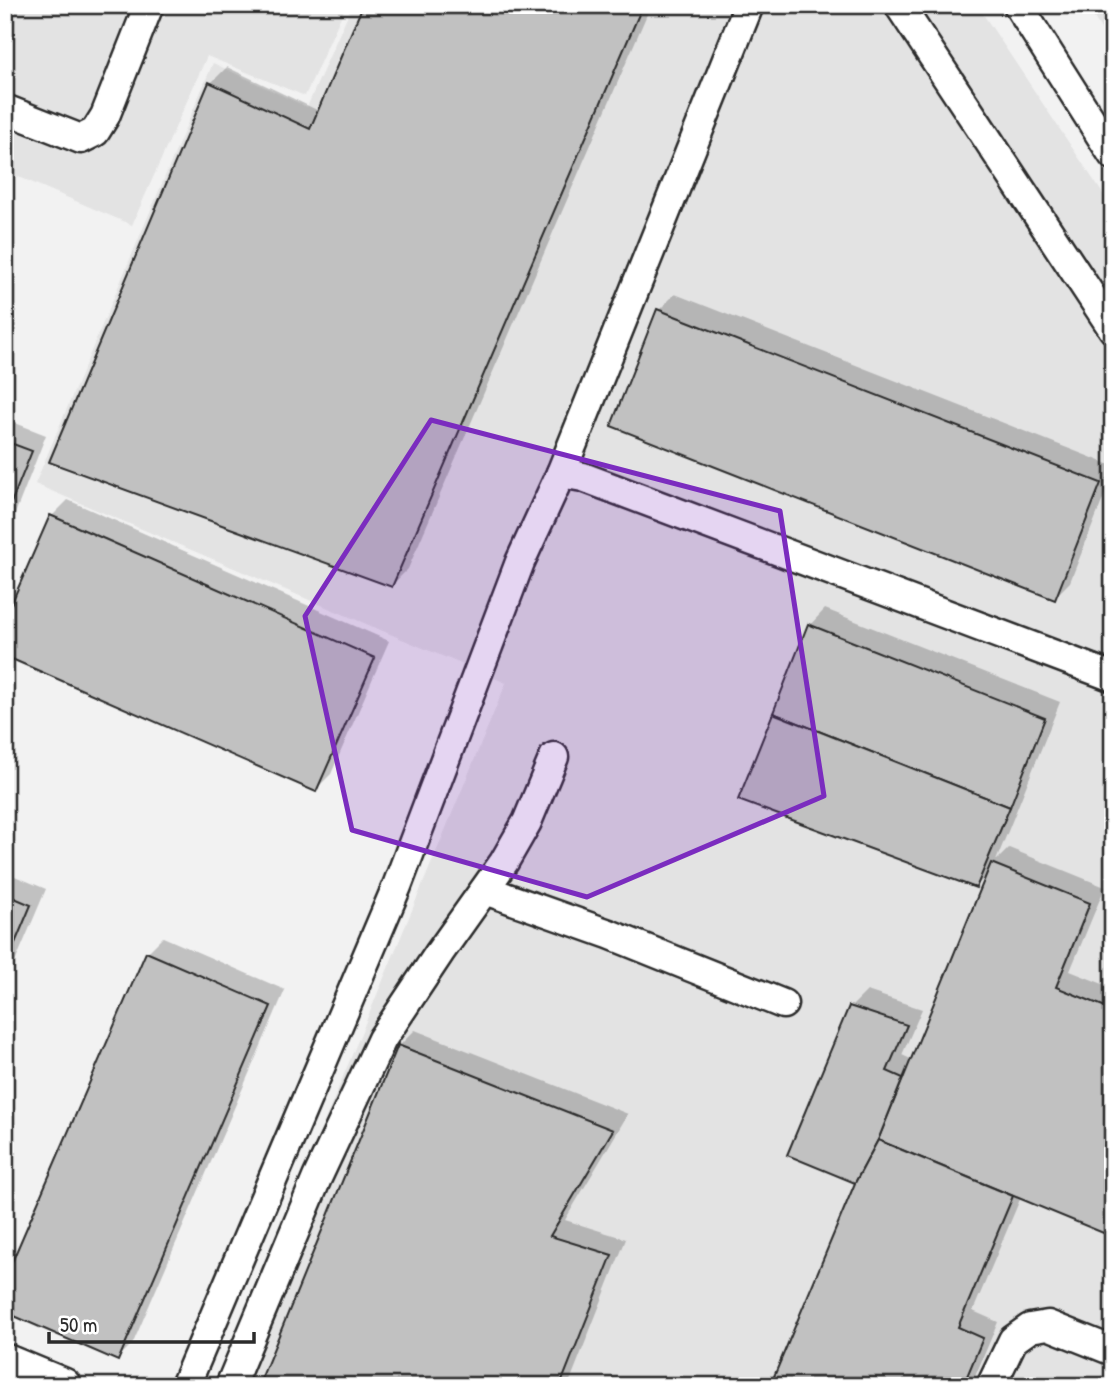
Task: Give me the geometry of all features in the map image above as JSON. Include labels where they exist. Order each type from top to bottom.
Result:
[{"type":"main road","points":[[5,1362],[63,1386]]},
{"type":"lane","points":[[5,109],[81,139],[95,132],[149,5]]},
{"type":"lane","points":[[185,1386],[397,886],[520,562],[561,474],[748,5]]},
{"type":"lane","points":[[899,5],[1113,329]]},
{"type":"lane","points":[[1018,5],[1113,155]]},
{"type":"lane","points":[[561,474],[583,477],[1113,677]]},
{"type":"lane","points":[[230,1386],[317,1178],[382,1039],[504,862],[527,822],[554,757]]},
{"type":"lane","points":[[485,890],[609,934],[783,1004]]},
{"type":"lane","points":[[991,1386],[1013,1340],[1030,1328],[1048,1325],[1113,1350]]},
{"type":"highlighted area","points":[[431,420],[780,511],[824,796],[587,897],[352,830],[305,616]]},
{"type":"shaded area","points":[[5,5],[346,5],[305,96],[207,56],[132,225],[5,171]]},
{"type":"shaded area","points":[[352,5],[977,5],[1113,209],[1113,1386],[215,1386],[506,683],[35,484],[213,63],[307,107]]},
{"type":"shaded area","points":[[1086,5],[1113,5],[1113,48]]},
{"type":"building","points":[[363,5],[643,5],[392,587],[49,462],[209,82],[310,129]]},
{"type":"building","points":[[657,309],[1101,483],[1055,600],[611,426]]},
{"type":"building","points":[[5,441],[32,451],[5,518]]},
{"type":"building","points":[[50,515],[375,658],[316,792],[5,656],[5,618]]},
{"type":"building","points":[[808,624],[1045,718],[1010,807],[773,713]]},
{"type":"building","points":[[773,713],[1010,807],[976,888],[738,800]]},
{"type":"building","points":[[991,863],[1090,903],[1056,987],[1113,1010],[1113,1237],[878,1140]]},
{"type":"building","points":[[5,894],[31,905],[5,967]]},
{"type":"building","points":[[1113,908],[1113,924],[1107,922]]},
{"type":"building","points":[[146,952],[271,1006],[118,1361],[5,1312],[5,1278]]},
{"type":"building","points":[[849,1006],[907,1025],[887,1071],[903,1078],[878,1140],[855,1183],[787,1155]]},
{"type":"building","points":[[398,1045],[613,1130],[550,1236],[612,1255],[560,1386],[259,1384]]},
{"type":"building","points":[[878,1140],[1013,1196],[958,1327],[983,1338],[963,1386],[770,1386],[855,1183]]}]
